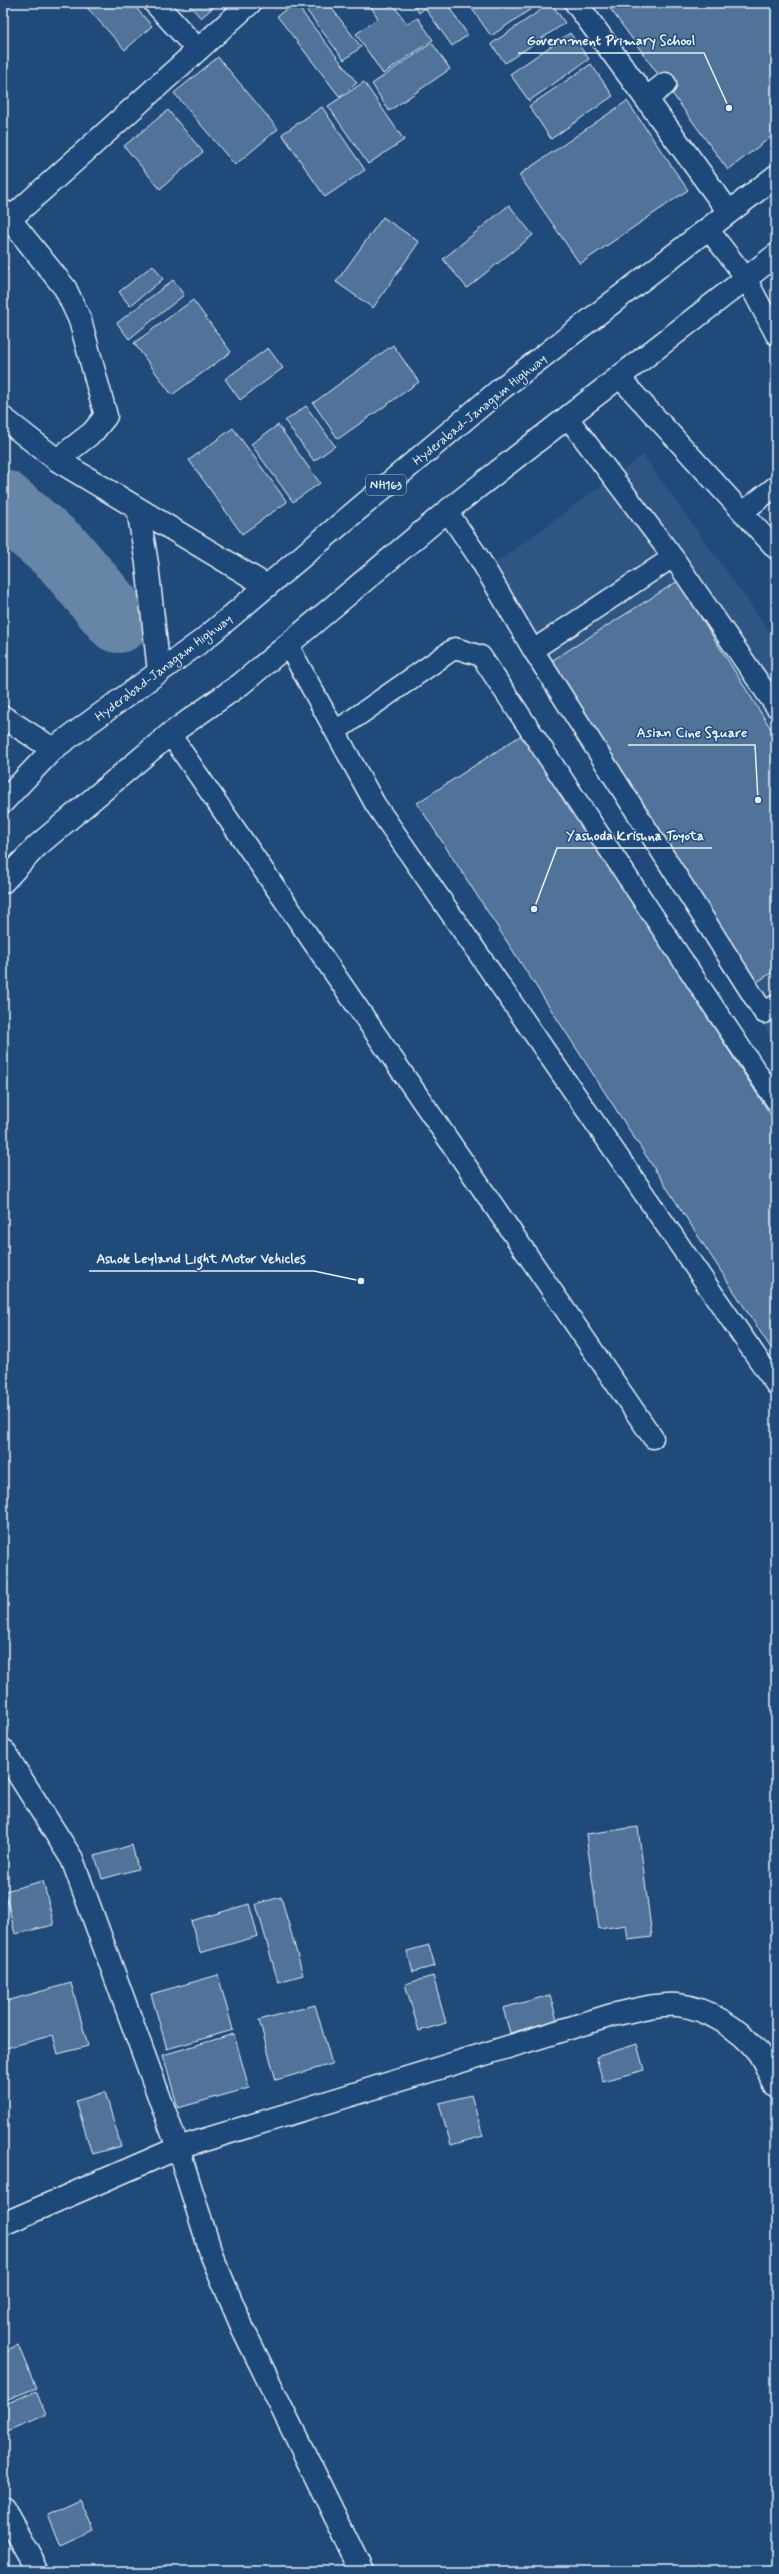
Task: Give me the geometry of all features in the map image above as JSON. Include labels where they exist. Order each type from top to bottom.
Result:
[{"type":"main road","points":[[155,3],[198,50]]},
{"type":"main road","points":[[57,460],[93,432],[106,416],[80,320],[65,288],[7,215],[198,50],[250,3]]},
{"type":"main road","points":[[576,3],[730,212]]},
{"type":"main road","points":[[646,99],[665,84]]},
{"type":"main road","name":"Hyderabad-Janagam Highway","points":[[3,802],[53,749],[203,640],[502,388],[776,176]]},
{"type":"main road","points":[[3,882],[37,846],[170,734],[241,684],[448,511],[776,255]]},
{"type":"main road","points":[[3,418],[57,460],[266,586]]},
{"type":"main road","points":[[138,510],[147,564],[159,672]]},
{"type":"main road","points":[[3,717],[53,749]]},
{"type":"main road","points":[[3,1750],[72,1859],[178,2148],[212,2256],[243,2328],[362,2571]]},
{"type":"main road","points":[[3,2224],[178,2148],[612,2015],[661,2006],[678,2005],[704,2010],[737,2033],[758,2052],[776,2088]]},
{"type":"main road","points":[[3,2509],[38,2571]]},
{"type":"lane","points":[[708,229],[746,278],[776,335]]},
{"type":"lane","points":[[619,377],[775,547]]},
{"type":"lane","points":[[568,418],[673,557],[776,707]]},
{"type":"lane","points":[[743,512],[776,486]]},
{"type":"lane","points":[[448,511],[479,558],[533,650],[764,1013],[776,1005]]},
{"type":"lane","points":[[533,650],[673,557]]},
{"type":"lane","points":[[288,645],[375,804],[776,1385]]},
{"type":"lane","points":[[336,731],[455,648],[481,656],[776,1101]]},
{"type":"lane","points":[[170,734],[653,1438]]},
{"type":"shaded area","points":[[643,455],[776,640],[776,1045],[477,577]]},
{"type":"building","points":[[83,3],[132,3],[152,26],[125,50]]},
{"type":"building","points":[[187,3],[218,3],[201,18]]},
{"type":"building","points":[[295,3],[357,83],[340,97],[277,16]]},
{"type":"building","points":[[301,3],[328,3],[361,47],[344,60]]},
{"type":"building","points":[[392,3],[407,24],[418,18],[433,40],[383,74],[356,34],[378,18],[369,4]]},
{"type":"building","points":[[412,3],[446,3],[468,35],[452,46],[425,8],[419,13]]},
{"type":"building","points":[[468,3],[540,3],[491,36]]},
{"type":"building","points":[[551,3],[565,23],[505,63],[491,44]]},
{"type":"building","points":[[606,3],[776,3],[776,133],[728,170]]},
{"type":"building","points":[[570,33],[589,59],[529,101],[510,74]]},
{"type":"building","points":[[432,43],[450,69],[389,111],[372,84]]},
{"type":"building","points":[[218,57],[278,129],[235,165],[174,93]]},
{"type":"building","points":[[591,64],[613,96],[551,139],[529,106]]},
{"type":"building","points":[[364,82],[404,140],[368,164],[328,106]]},
{"type":"building","points":[[627,101],[688,190],[580,264],[519,175]]},
{"type":"building","points":[[322,107],[365,170],[325,197],[282,134]]},
{"type":"building","points":[[168,110],[203,152],[160,189],[124,146]]},
{"type":"building","points":[[509,205],[533,235],[467,288],[443,259]]},
{"type":"building","points":[[383,217],[419,242],[373,308],[336,282]]},
{"type":"building","points":[[3,264],[8,269],[3,273]]},
{"type":"building","points":[[153,265],[163,279],[130,306],[119,292]]},
{"type":"building","points":[[173,280],[184,295],[129,339],[117,323]]},
{"type":"building","points":[[193,300],[231,352],[172,395],[134,343]]},
{"type":"building","points":[[393,345],[419,382],[338,439],[313,403]]},
{"type":"building","points":[[268,348],[283,368],[240,400],[225,379]]},
{"type":"building","points":[[306,406],[335,446],[314,461],[285,421]]},
{"type":"building","points":[[278,425],[320,483],[293,502],[251,444]]},
{"type":"building","points":[[233,428],[287,502],[242,534],[189,460]]},
{"type":"building","points":[[678,581],[776,737],[776,970],[749,987],[545,665]]},
{"type":"building","points":[[523,734],[776,1123],[776,1356],[417,803]]},
{"type":"building","points":[[638,1827],[652,1937],[628,1940],[626,1925],[599,1929],[586,1834]]},
{"type":"building","points":[[132,1845],[138,1869],[102,1879],[95,1856]]},
{"type":"building","points":[[3,1856],[6,1868],[3,1869]]},
{"type":"building","points":[[43,1881],[54,1925],[15,1934],[5,1891]]},
{"type":"building","points":[[281,1897],[303,1975],[278,1982],[256,1904]]},
{"type":"building","points":[[249,1904],[258,1936],[200,1953],[191,1921]]},
{"type":"building","points":[[429,1945],[435,1966],[413,1972],[407,1951]]},
{"type":"building","points":[[218,1975],[233,2030],[167,2049],[151,1994]]},
{"type":"building","points":[[433,1976],[446,2023],[419,2031],[405,1984]]},
{"type":"building","points":[[71,1983],[88,2046],[58,2054],[53,2035],[3,2049],[3,2002]]},
{"type":"building","points":[[550,1995],[557,2020],[510,2033],[503,2008]]},
{"type":"building","points":[[315,2005],[332,2064],[276,2080],[259,2020]]},
{"type":"building","points":[[234,2034],[249,2088],[178,2108],[163,2055]]},
{"type":"building","points":[[637,2044],[644,2070],[603,2081],[596,2057]]},
{"type":"building","points":[[105,2092],[121,2146],[92,2154],[76,2101]]},
{"type":"building","points":[[471,2095],[483,2136],[451,2145],[439,2103]]},
{"type":"building","points":[[18,2345],[36,2388],[3,2401],[3,2352]]},
{"type":"building","points":[[36,2391],[46,2415],[3,2433],[3,2405]]},
{"type":"building","points":[[80,2499],[94,2531],[61,2546],[48,2514]]},
{"type":"waterway","points":[[3,503],[64,555],[118,620]]},
{"type":"place","name":"Government Primary School","points":[[729,108]]},
{"type":"place","name":"Asian Cine Square","points":[[758,800]]},
{"type":"place","name":"Yashoda Krishna Toyota","points":[[534,909]]},
{"type":"place","name":"Ashok Leyland Light Motor Vehicles","points":[[361,1281]]}]
